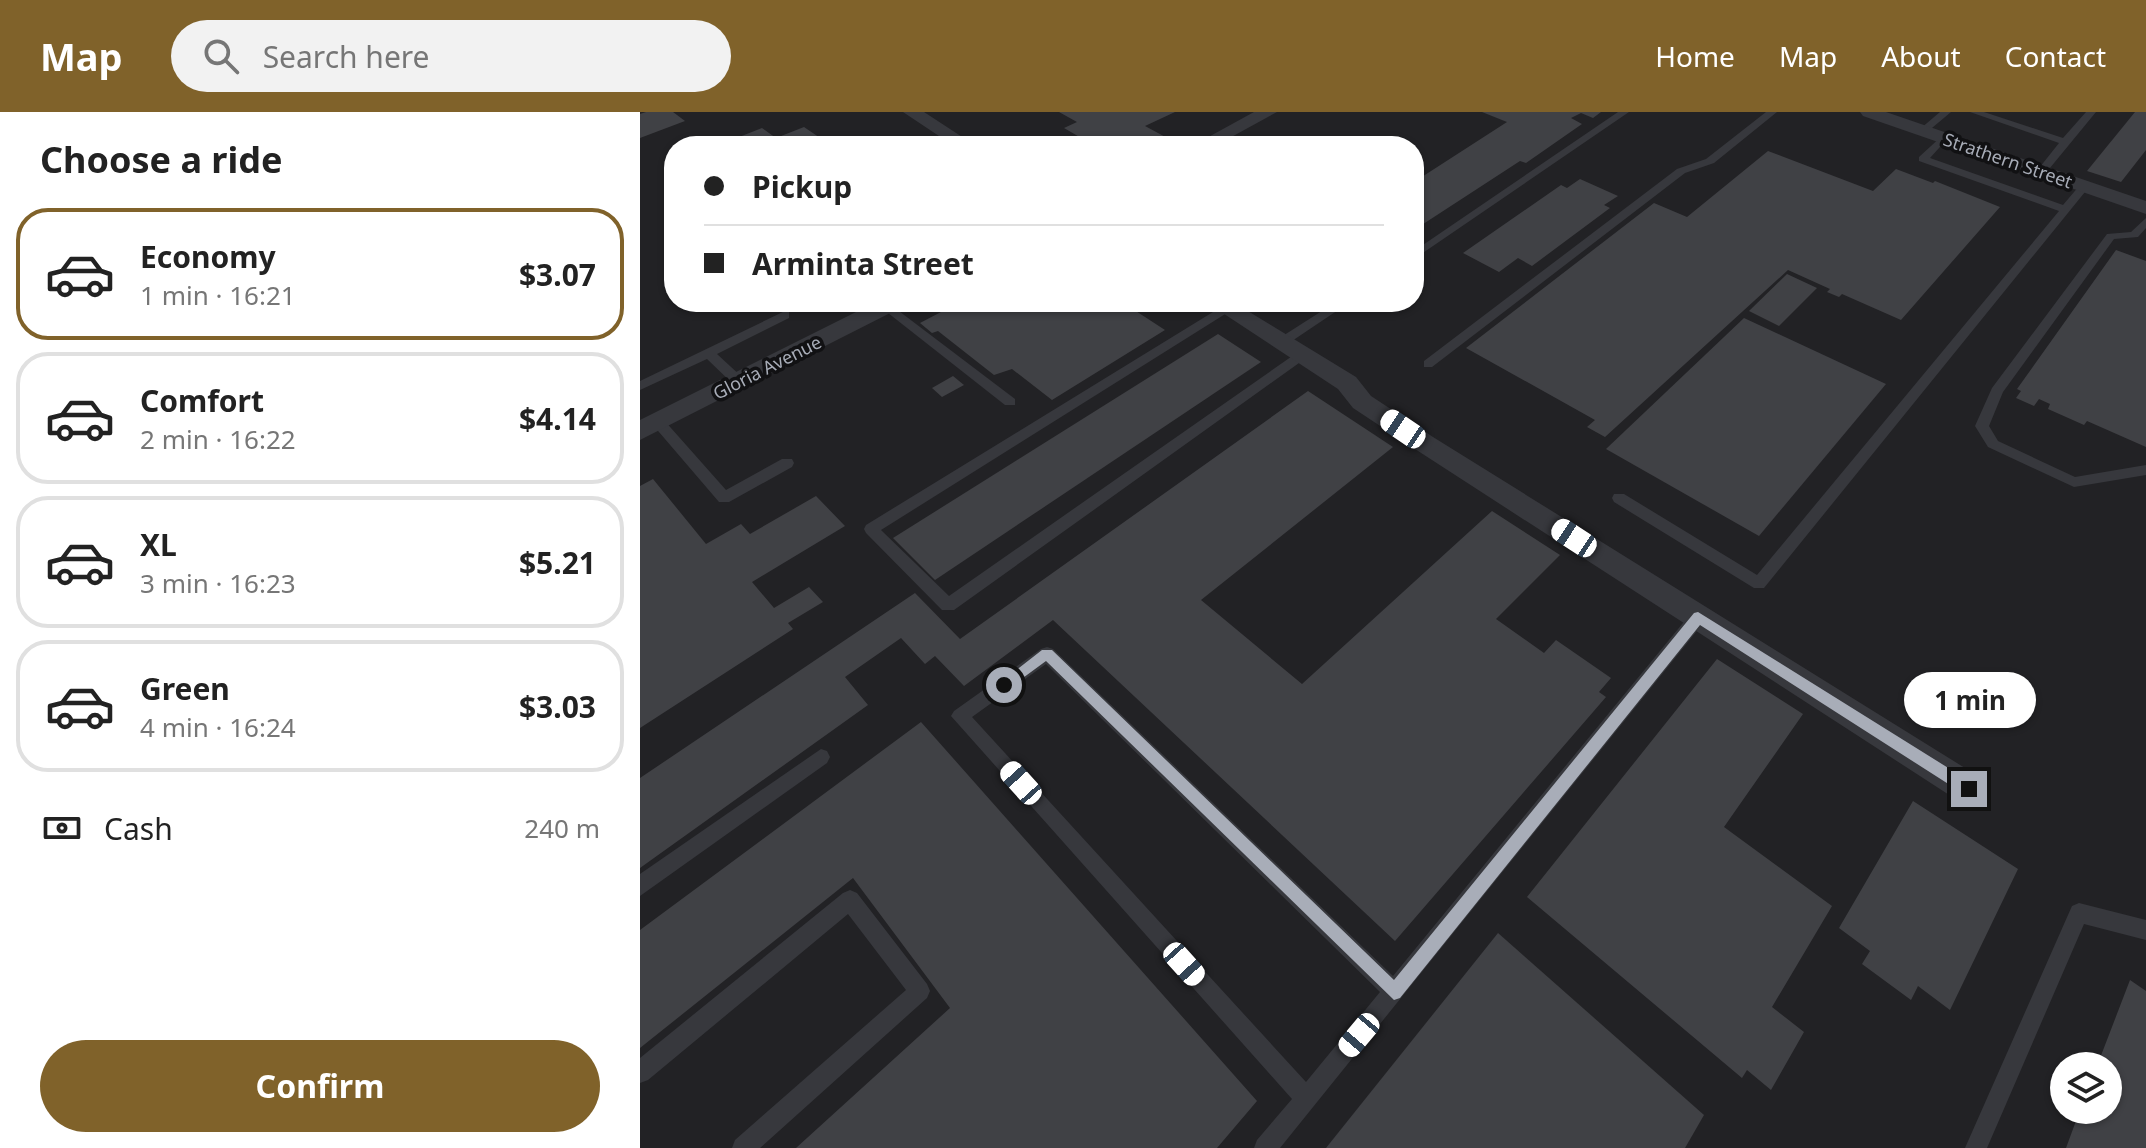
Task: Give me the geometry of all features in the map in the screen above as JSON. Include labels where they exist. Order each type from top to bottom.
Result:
[{"type":"street","points":[[912,112],[951,136]]},
{"type":"street","points":[[1221,136],[1268,112]]},
{"type":"street","name":"Strathern Street","points":[[1869,112],[2146,208]]},
{"type":"street","name":"Gloria Avenue","points":[[649,426],[874,312]]},
{"type":"street","points":[[1233,312],[1347,383],[1362,402],[1399,426],[1969,789]]},
{"type":"lane","points":[[1424,249],[1556,162],[1624,112]]},
{"type":"lane","points":[[1428,364],[1681,171],[1710,161],[1772,112]]},
{"type":"lane","points":[[1923,131],[1946,112]]},
{"type":"lane","points":[[1975,112],[2065,142]]},
{"type":"lane","points":[[2041,172],[2091,112]]},
{"type":"lane","points":[[1943,138],[1923,159],[2066,210]]},
{"type":"lane","points":[[1619,498],[1759,584],[2084,187]]},
{"type":"lane","points":[[2146,221],[2140,238],[2111,236],[1997,391],[1982,426],[1993,444],[2074,482],[2146,470]]},
{"type":"lane","points":[[900,312],[1010,402]]},
{"type":"lane","points":[[1211,312],[871,529],[948,605],[1292,348],[1333,312]]},
{"type":"lane","points":[[640,386],[785,315]]},
{"type":"lane","points":[[708,353],[738,381]]},
{"type":"lane","points":[[649,426],[724,498],[787,463]]},
{"type":"lane","points":[[1265,1148],[1698,617]]},
{"type":"lane","points":[[1306,1099],[960,716],[1047,654],[1394,992]]},
{"type":"lane","points":[[640,886],[821,757]]},
{"type":"lane","points":[[640,1072],[850,900],[920,991],[743,1148]]},
{"type":"lane","points":[[1976,1148],[2079,913],[2146,930]]},
{"type":"shaded area","points":[[640,112],[2146,112],[2146,1148],[640,1148]]},
{"type":"building","points":[[673,112],[685,121],[640,138],[640,114]]},
{"type":"building","points":[[1059,112],[1175,112],[1145,126],[1164,136],[1078,136],[1064,128],[1077,122]]},
{"type":"building","points":[[1482,112],[1601,112],[1593,118],[1581,113],[1571,118],[1582,124],[1526,163],[1520,161],[1424,223],[1424,176],[1507,122]]},
{"type":"building","points":[[2135,112],[2146,112],[2146,150],[2121,182],[2087,171]]},
{"type":"building","points":[[804,127],[817,136],[781,136]]},
{"type":"building","points":[[762,128],[773,136],[742,136]]},
{"type":"building","points":[[1768,151],[1873,191],[1896,169],[2000,207],[1901,320],[1842,294],[1839,297],[1827,292],[1830,289],[1788,270],[1605,437],[1587,427],[1595,420],[1466,348],[1654,203],[1687,217]]},
{"type":"building","points":[[1580,179],[1618,196],[1604,205],[1610,208],[1532,266],[1518,258],[1499,272],[1463,253],[1561,185],[1567,188]]},
{"type":"building","points":[[2116,250],[2146,261],[2146,447],[2087,421],[2084,425],[2048,409],[2050,404],[2039,399],[2034,406],[2016,398],[2021,391],[2017,389]]},
{"type":"building","points":[[1787,274],[1817,288],[1779,326],[1749,311]]},
{"type":"building","points":[[941,312],[1137,312],[1165,330],[1052,400],[1012,369],[994,375],[938,331],[932,333],[920,323]]},
{"type":"building","points":[[1744,318],[1886,384],[1759,536],[1606,449]]},
{"type":"building","points":[[1218,334],[1261,362],[935,580],[893,538]]},
{"type":"building","points":[[953,376],[964,385],[942,397],[932,388]]},
{"type":"building","points":[[1308,391],[1393,447],[1201,600],[1302,684],[1492,511],[1560,555],[1496,619],[1544,653],[1556,640],[1611,678],[1599,692],[1606,697],[1395,941],[1053,620],[964,686],[935,656],[925,664],[901,638],[845,677],[868,705],[640,868],[640,778],[915,593],[960,639]]},
{"type":"building","points":[[653,479],[706,544],[741,524],[750,534],[816,496],[845,526],[752,582],[774,608],[809,587],[823,602],[788,623],[793,629],[640,728],[640,486]]},
{"type":"building","points":[[1717,659],[1803,714],[1724,827],[1832,906],[1772,1007],[1804,1032],[1771,1090],[1747,1070],[1742,1078],[1527,897]]},
{"type":"building","points":[[921,722],[1257,1101],[1217,1148],[796,1148],[950,1008],[853,878],[640,1048],[640,930]]},
{"type":"building","points":[[1913,801],[2018,869],[1950,1010],[1918,986],[1911,1000],[1862,964],[1870,951],[1839,928]]},
{"type":"building","points":[[1498,933],[1704,1115],[1685,1148],[1326,1148]]},
{"type":"building","points":[[2130,980],[2146,991],[2146,1148],[2066,1148],[2075,1124],[2122,1124],[2122,1052],[2102,1052]]},
{"type":"route","points":[[1004,685],[1047,654],[1394,992],[1698,617],[1969,789]]}]
